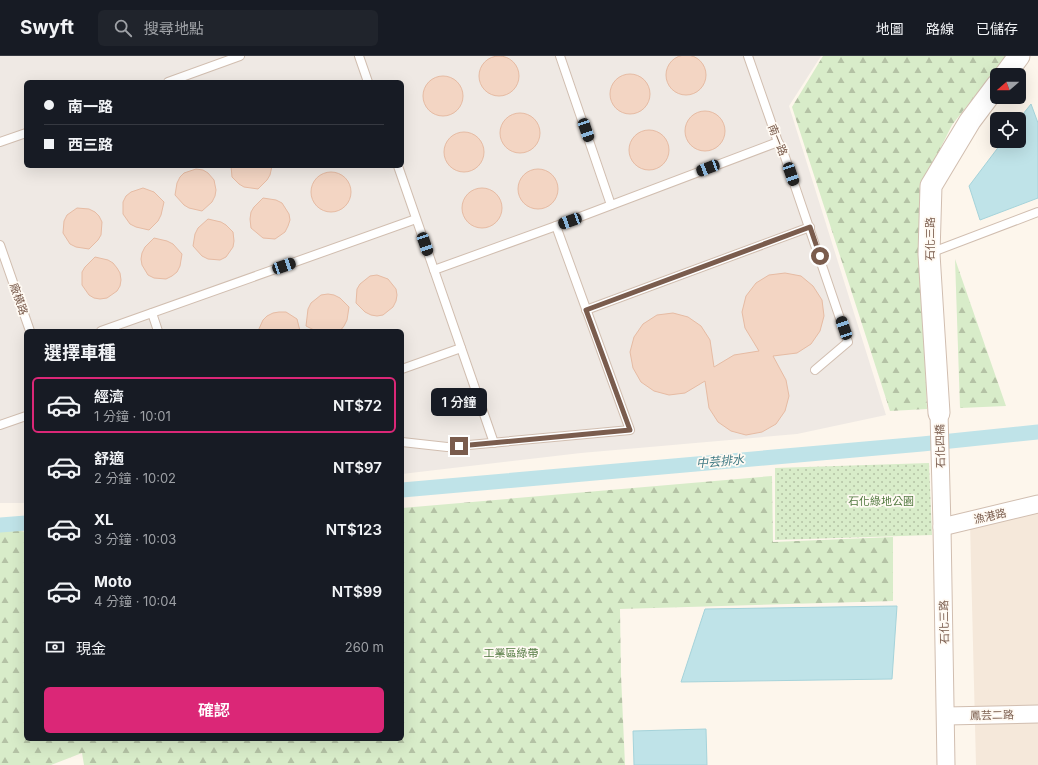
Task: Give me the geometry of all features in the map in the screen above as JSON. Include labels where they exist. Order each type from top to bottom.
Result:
[{"type":"street","points":[[1010,68],[1019,56]]},
{"type":"street","name":"石化三路","points":[[939,413],[930,254],[931,186],[970,121],[990,94]]},
{"type":"street","name":"石化四橋","points":[[939,413],[940,480]]},
{"type":"street","name":"石化三路","points":[[940,480],[946,765]]},
{"type":"street","name":"漁港路","points":[[942,527],[1038,504]]},
{"type":"street","name":"鳳芸二路","points":[[946,716],[1038,714]]},
{"type":"lane","points":[[174,80],[240,56]]},
{"type":"lane","points":[[359,56],[367,80]]},
{"type":"lane","points":[[560,56],[611,205]]},
{"type":"lane","name":"南一路","points":[[748,56],[810,227],[848,342],[815,370]]},
{"type":"lane","points":[[0,142],[24,134]]},
{"type":"lane","points":[[434,270],[556,226],[778,142]]},
{"type":"lane","points":[[399,168],[494,443]]},
{"type":"lane","points":[[930,254],[1038,212]]},
{"type":"lane","points":[[107,329],[416,219]]},
{"type":"lane","points":[[404,442],[447,447],[630,430],[556,226]]},
{"type":"lane","points":[[586,310],[810,227]]},
{"type":"lane","name":"廠橫路","points":[[0,245],[29,329]]},
{"type":"lane","points":[[152,313],[157,329]]},
{"type":"lane","points":[[404,368],[461,348]]},
{"type":"lane","points":[[0,425],[24,417]]},
{"type":"shaded area","points":[[0,56],[821,56],[789,106],[886,415],[797,434],[581,453],[404,474],[404,329],[24,329],[24,503],[0,503]]},
{"type":"shaded area","points":[[1038,512],[1038,765],[976,765],[970,523]]},
{"type":"green space","points":[[823,56],[1006,56],[997,68],[990,68],[990,76],[952,125],[937,155],[920,235],[927,409],[890,411],[792,107]]},
{"type":"green space","points":[[955,259],[1006,406],[960,408]]},
{"type":"green space","name":"石化綠地公園","points":[[929,463],[932,535],[775,540],[775,468]]},
{"type":"green space","name":"工業區綠帶","points":[[772,476],[773,542],[893,537],[893,601],[620,609],[625,765],[84,765],[82,753],[51,765],[0,765],[0,527],[24,532],[24,741],[404,741],[404,508]]},
{"type":"water","points":[[1031,104],[1038,123],[1038,198],[980,220],[969,186],[998,148],[1026,148],[1026,112],[1025,112]]},
{"type":"water","points":[[897,606],[892,679],[681,682],[705,609]]},
{"type":"water","points":[[706,729],[707,765],[634,765],[633,731]]},
{"type":"building","points":[[686,55],[694,57],[700,61],[704,67],[706,75],[704,83],[700,89],[694,93],[686,95],[678,93],[672,89],[668,83],[666,75],[668,67],[672,61],[678,57]]},
{"type":"building","points":[[499,56],[507,58],[513,62],[517,68],[519,76],[517,84],[513,90],[507,94],[499,96],[491,94],[485,90],[481,84],[479,76],[481,68],[485,62],[491,58]]},
{"type":"building","points":[[630,74],[638,76],[644,80],[648,86],[650,94],[648,102],[644,108],[638,112],[630,114],[622,112],[616,108],[612,102],[610,94],[612,86],[616,80],[622,76]]},
{"type":"building","points":[[443,76],[451,78],[457,82],[461,88],[463,96],[461,104],[457,110],[451,114],[443,116],[435,114],[429,110],[425,104],[423,96],[425,88],[429,82],[435,78]]},
{"type":"building","points":[[705,111],[713,113],[719,117],[723,123],[725,131],[723,139],[719,145],[713,149],[705,151],[697,149],[691,145],[687,139],[685,131],[687,123],[691,117],[697,113]]},
{"type":"building","points":[[520,113],[531,116],[537,122],[540,133],[537,144],[531,150],[520,153],[509,150],[503,144],[500,133],[503,122],[509,116]]},
{"type":"building","points":[[649,130],[660,133],[666,139],[669,150],[666,161],[660,167],[649,170],[638,167],[632,161],[629,150],[632,139],[638,133]]},
{"type":"building","points":[[464,132],[472,134],[478,138],[482,144],[484,152],[482,160],[478,166],[472,170],[464,172],[456,170],[450,166],[446,160],[444,152],[446,144],[450,138],[456,134]]},
{"type":"building","points":[[231,168],[272,168],[267,180],[258,189],[244,187],[232,177]]},
{"type":"building","points":[[196,169],[203,170],[208,173],[214,180],[216,190],[212,202],[202,211],[189,208],[184,205],[175,195],[177,183],[180,177],[184,173]]},
{"type":"building","points":[[538,169],[546,171],[552,175],[556,181],[558,189],[556,197],[552,203],[546,207],[538,209],[530,207],[524,203],[520,197],[518,189],[520,181],[524,175],[530,171]]},
{"type":"building","points":[[327,172],[335,172],[342,175],[348,181],[351,192],[348,203],[342,209],[335,212],[327,212],[320,209],[314,203],[311,196],[311,188],[314,181],[320,175]]},
{"type":"building","points":[[143,188],[154,192],[164,202],[158,221],[149,230],[130,224],[123,214],[123,202],[126,196],[131,192]]},
{"type":"building","points":[[482,188],[490,190],[496,194],[500,200],[502,208],[500,216],[496,222],[490,226],[482,228],[474,226],[468,222],[464,216],[462,208],[464,200],[468,194],[474,190]]},
{"type":"building","points":[[263,198],[276,200],[282,203],[289,214],[290,220],[285,232],[275,239],[263,238],[251,228],[251,212]]},
{"type":"building","points":[[77,208],[89,209],[95,212],[102,222],[101,235],[89,249],[76,247],[70,244],[63,233],[64,221],[67,215]]},
{"type":"building","points":[[208,219],[221,222],[233,232],[233,247],[226,257],[220,260],[208,259],[202,256],[193,246],[195,234],[198,228]]},
{"type":"building","points":[[154,238],[173,244],[182,254],[180,266],[177,272],[166,279],[154,278],[148,275],[142,265],[142,253],[145,247]]},
{"type":"building","points":[[95,257],[108,260],[113,263],[120,273],[120,286],[117,291],[107,298],[94,298],[89,295],[82,285],[82,272]]},
{"type":"building","points":[[785,273],[801,276],[813,286],[822,300],[824,316],[820,331],[811,344],[797,353],[773,356],[786,380],[789,396],[785,411],[776,424],[762,432],[746,435],[731,431],[718,422],[709,408],[705,381],[685,393],[669,395],[654,391],[641,382],[633,368],[630,352],[634,337],[643,324],[657,315],[673,313],[688,317],[701,326],[710,340],[714,367],[734,355],[759,351],[745,328],[742,312],[746,296],[756,283],[769,275]]},
{"type":"building","points":[[377,275],[388,279],[396,289],[397,295],[393,307],[383,315],[377,316],[365,312],[356,303],[357,289],[360,284],[370,276]]},
{"type":"building","points":[[321,295],[334,295],[340,298],[349,307],[347,320],[342,329],[312,329],[306,326],[308,309],[311,303]]},
{"type":"building","points":[[286,312],[297,319],[300,329],[259,329],[263,320],[273,313]]},
{"type":"waterway","name":"中芸排水","points":[[404,490],[922,444],[1038,432]]},
{"type":"waterway","name":"中芸排水","points":[[0,525],[24,523]]},
{"type":"route","points":[[459,446],[630,430],[586,310],[810,227],[820,256]]}]
